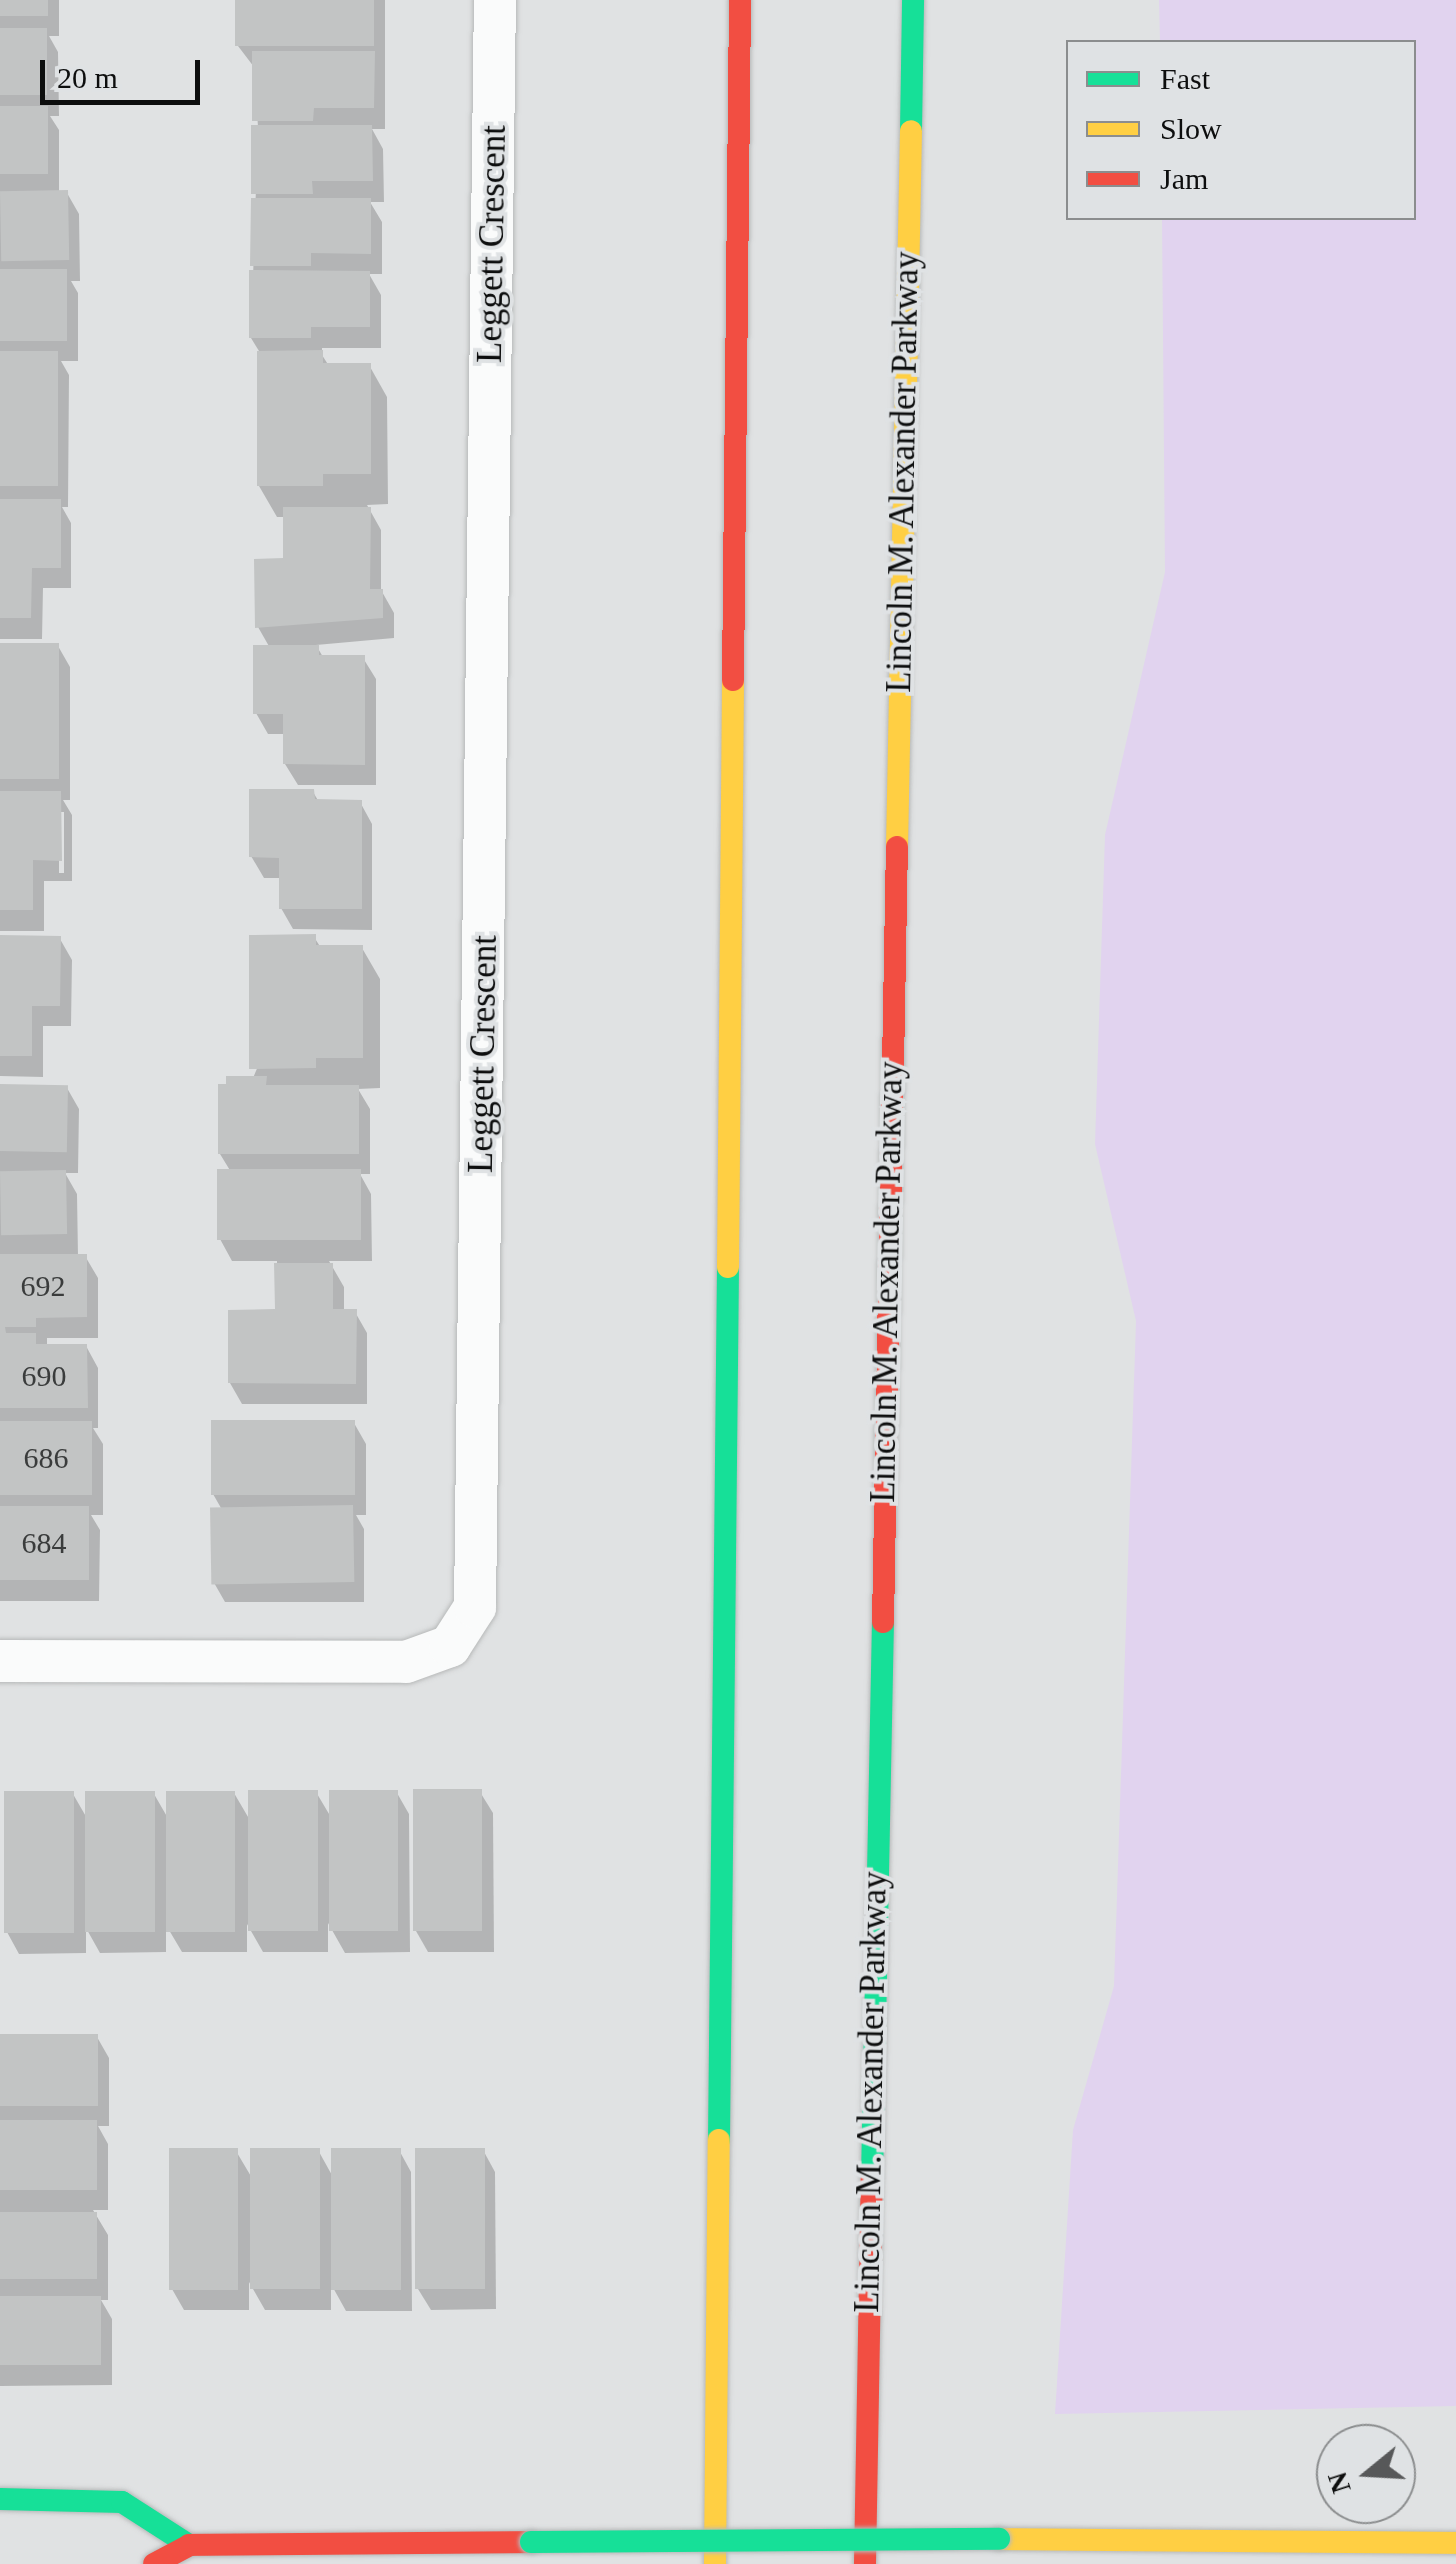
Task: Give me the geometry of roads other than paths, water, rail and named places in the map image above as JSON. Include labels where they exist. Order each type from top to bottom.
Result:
[{"type":"main road","points":[[715,2564],[740,0]]},
{"type":"main road","name":"Lincoln M. Alexander Parkway","points":[[865,2564],[913,0]]},
{"type":"main road","points":[[0,2499],[122,2502],[188,2544]]},
{"type":"main road","points":[[154,2564],[188,2544],[1000,2540],[1456,2543]]},
{"type":"street","name":"Leggett Crescent","points":[[0,1661],[406,1662],[450,1646],[475,1607],[495,0]]}]
